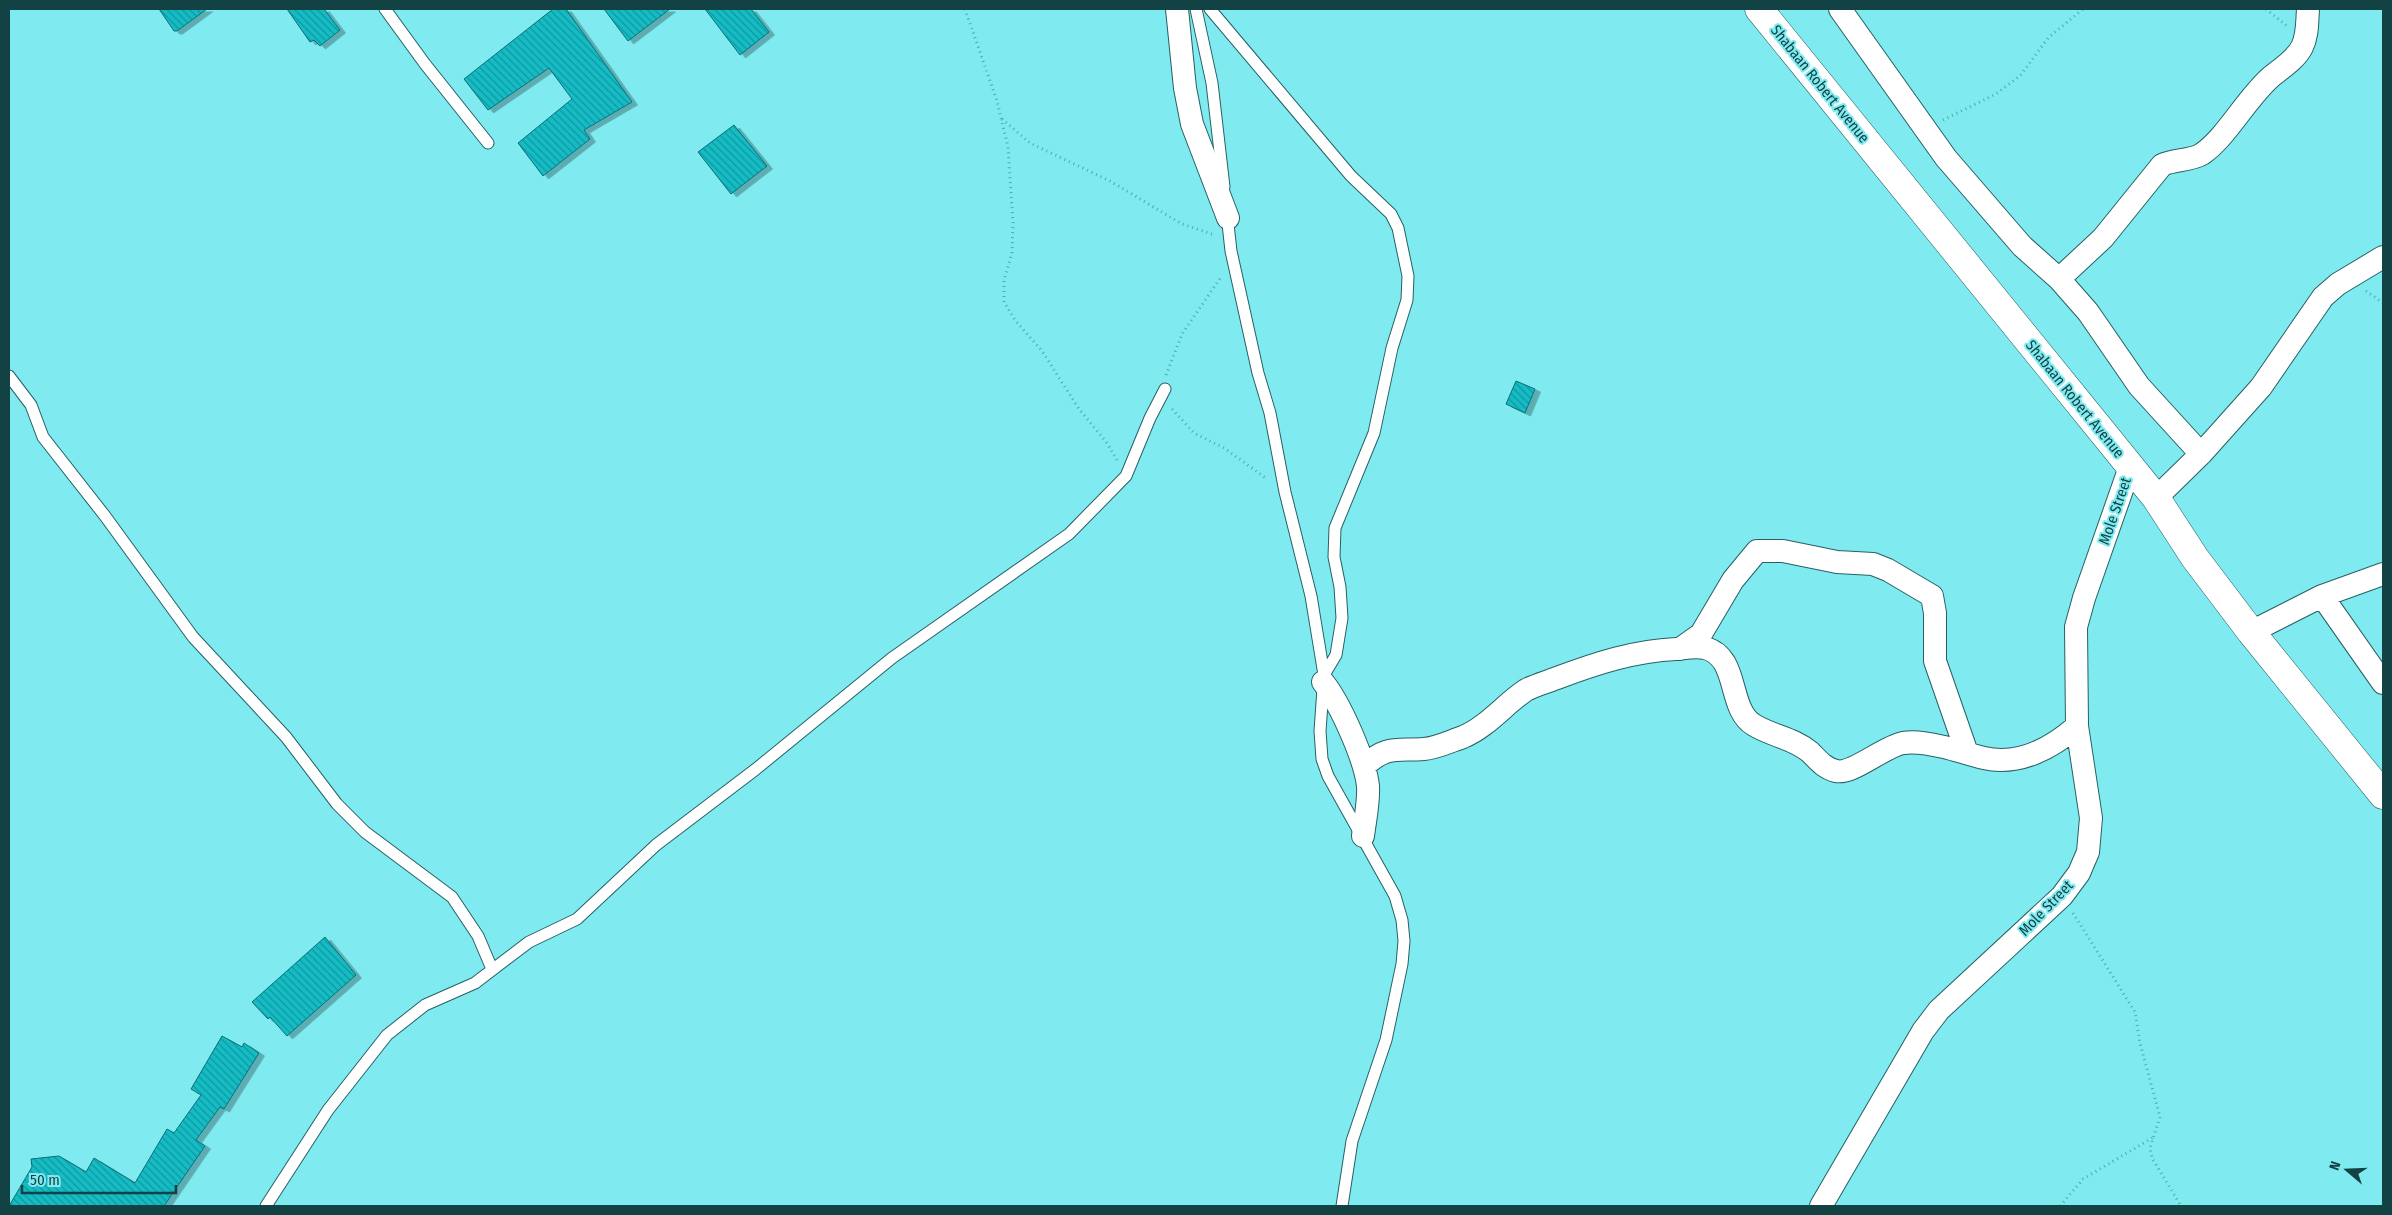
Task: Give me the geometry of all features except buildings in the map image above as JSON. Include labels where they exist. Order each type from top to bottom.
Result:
[{"type":"street","points":[[1177,9],[1185,88],[1192,124],[1229,228]]},
{"type":"street","name":"Shabaan Robert Avenue","points":[[1759,9],[2156,498],[2195,558],[2251,632],[2383,795]]},
{"type":"street","points":[[1840,9],[1946,158],[2022,246],[2059,279],[2088,312],[2139,386],[2201,454]]},
{"type":"street","points":[[2059,279],[2103,238],[2162,165],[2202,154],[2236,117],[2255,92],[2297,54],[2306,35],[2308,9]]},
{"type":"street","points":[[2156,498],[2201,454],[2261,386],[2323,297],[2338,284],[2383,257]]},
{"type":"street","name":"Mole Street","points":[[1821,1206],[1923,1031],[1939,1010],[2062,896],[2079,873],[2088,852],[2091,834],[2084,764],[2077,726],[2076,626],[2130,467]]},
{"type":"street","points":[[1680,648],[1702,634],[1733,580],[1754,554],[1760,550],[1784,551],[1837,562],[1863,563],[1880,567],[1932,596],[1935,613],[1935,660],[1967,753]]},
{"type":"street","points":[[2251,632],[2322,596],[2383,574]]},
{"type":"street","points":[[2322,596],[2383,683]]},
{"type":"street","points":[[1364,766],[1382,751],[1396,748],[1433,748],[1466,736],[1528,690],[1597,663],[1650,650],[1680,648],[1704,648],[1716,655],[1727,668],[1734,692],[1748,720],[1754,725],[1795,743],[1809,752],[1820,764],[1830,769],[1847,771],[1885,749],[1901,743],[1922,743],[1985,758],[1996,759],[2033,755],[2061,740],[2077,726]]},
{"type":"street","points":[[1324,679],[1364,766],[1368,794],[1363,836]]},
{"type":"lane","points":[[385,9],[425,64],[488,143]]},
{"type":"lane","points":[[1196,9],[1212,83],[1234,260],[1258,373],[1270,413],[1285,492],[1309,587],[1324,679],[1320,731],[1322,759],[1328,776],[1395,896],[1402,920],[1404,941],[1402,964],[1386,1040],[1352,1141],[1342,1206]]},
{"type":"lane","points":[[1210,9],[1351,176],[1391,214],[1398,228],[1408,276],[1407,300],[1392,348],[1374,434],[1335,528],[1334,557],[1340,587],[1342,618],[1336,655],[1324,679]]},
{"type":"lane","points":[[9,376],[31,405],[43,437],[105,516],[193,638],[286,737],[337,804],[365,832],[452,897],[478,936],[492,969]]},
{"type":"lane","points":[[266,1206],[328,1110],[388,1035],[424,1005],[463,989],[529,942],[578,919],[656,845],[756,769],[892,658],[1069,534],[1126,476],[1150,418],[1165,389]]},
{"type":"path","points":[[965,9],[1002,119],[1008,147],[1013,223],[1012,252],[1004,280],[1004,302],[1015,320],[1042,351],[1080,409],[1107,443],[1126,476]]},
{"type":"path","points":[[1925,129],[1996,94],[2020,76],[2048,38],[2083,9]]},
{"type":"path","points":[[1002,119],[1030,143],[1110,181],[1182,224],[1197,230],[1229,228]]},
{"type":"path","points":[[1234,260],[1182,334],[1166,372],[1165,389],[1170,406],[1194,433],[1224,448],[1285,492]]},
{"type":"path","points":[[2062,896],[2135,1012],[2140,1043],[2160,1117],[2150,1148],[2152,1158],[2181,1206]]},
{"type":"path","points":[[2060,1206],[2083,1179],[2155,1137]]}]
